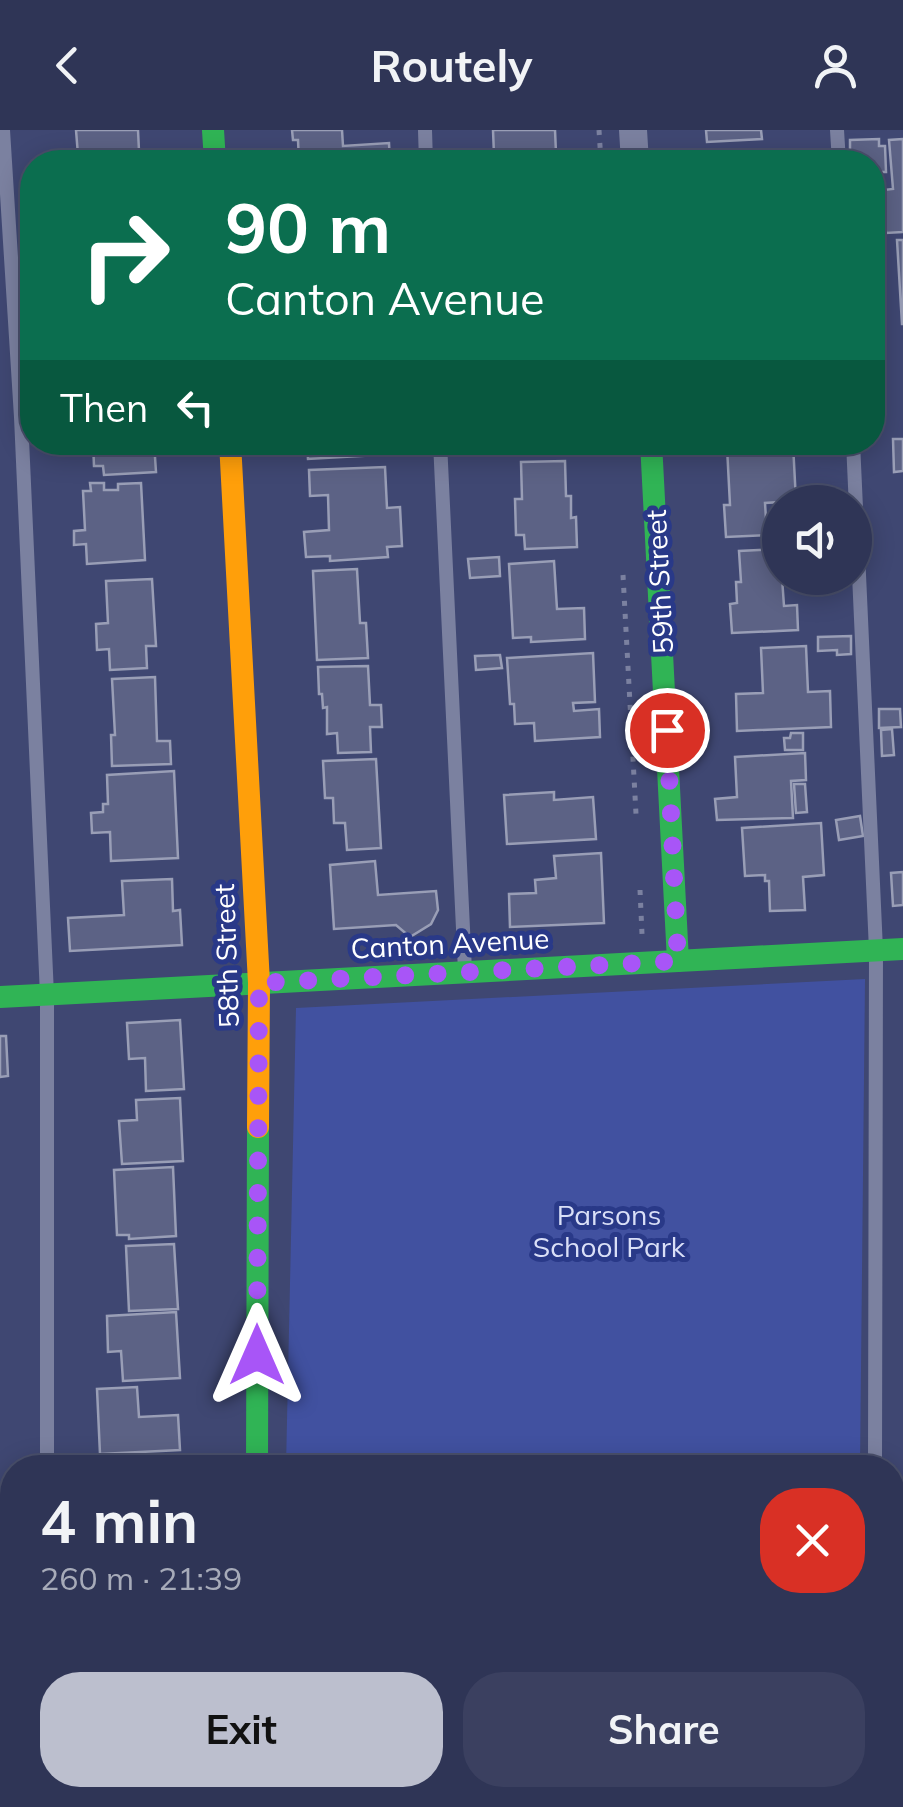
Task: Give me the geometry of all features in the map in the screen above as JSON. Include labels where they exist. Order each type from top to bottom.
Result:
[{"type":"street","name":"58th Street","points":[[231,455],[259,983],[257,1455]]},
{"type":"street","name":"59th Street","points":[[652,455],[678,961]]},
{"type":"street","name":"Canton Avenue","points":[[0,997],[903,949]]},
{"type":"lane","points":[[3,130],[20,401]]},
{"type":"lane","points":[[23,455],[47,995],[46,1455]]},
{"type":"lane","points":[[441,455],[465,972]]},
{"type":"lane","points":[[854,455],[876,950],[875,1455]]},
{"type":"path","points":[[623,570],[636,815]]},
{"type":"path","points":[[640,882],[643,962]]},
{"type":"green space","name":"Parsons School Park","points":[[865,979],[860,1455],[286,1455],[296,1008]]},
{"type":"building","points":[[76,130],[138,130],[139,150],[78,150]]},
{"type":"building","points":[[292,130],[342,130],[343,146],[389,143],[389,150],[298,150],[298,140],[293,140]]},
{"type":"building","points":[[493,130],[555,130],[556,150],[494,150]]},
{"type":"building","points":[[706,130],[761,130],[762,139],[707,142]]},
{"type":"building","points":[[879,139],[879,146],[885,146],[886,172],[885,150],[850,150],[850,140]]},
{"type":"building","points":[[903,139],[903,232],[886,233],[885,190],[893,189],[889,140]]},
{"type":"building","points":[[897,240],[903,240],[903,324],[902,324]]},
{"type":"building","points":[[893,439],[903,439],[903,471],[894,472]]},
{"type":"building","points":[[94,455],[155,455],[156,472],[104,475],[103,466],[94,466]]},
{"type":"building","points":[[308,455],[378,455],[308,459]]},
{"type":"building","points":[[727,455],[794,455],[795,485],[762,485],[762,535],[726,537],[724,505],[730,505]]},
{"type":"building","points":[[565,461],[566,496],[571,496],[571,518],[576,517],[577,547],[525,549],[524,535],[516,535],[515,499],[522,499],[521,462]]},
{"type":"building","points":[[385,467],[387,508],[400,507],[402,546],[387,547],[388,557],[330,561],[330,556],[306,557],[304,532],[329,530],[328,495],[310,496],[309,470]]},
{"type":"building","points":[[90,483],[104,483],[104,490],[118,490],[118,484],[141,483],[145,560],[87,564],[86,544],[74,545],[74,531],[85,530],[83,491],[91,491]]},
{"type":"building","points":[[762,550],[762,595],[783,595],[784,606],[797,605],[798,630],[732,633],[730,604],[737,603],[736,582],[741,582],[739,551]]},
{"type":"building","points":[[499,557],[500,576],[470,578],[468,559]]},
{"type":"building","points":[[554,561],[557,609],[584,608],[585,639],[531,642],[531,637],[513,638],[509,564]]},
{"type":"building","points":[[357,569],[360,623],[366,623],[368,658],[317,660],[313,571]]},
{"type":"building","points":[[152,579],[156,646],[146,646],[147,668],[110,670],[109,649],[97,650],[96,624],[108,623],[106,581]]},
{"type":"building","points":[[851,636],[851,654],[818,651],[818,637]]},
{"type":"building","points":[[806,646],[808,692],[830,691],[831,727],[737,731],[736,694],[763,693],[761,648]]},
{"type":"building","points":[[593,653],[595,702],[573,703],[574,711],[599,709],[600,737],[535,741],[534,723],[515,724],[507,658]]},
{"type":"building","points":[[500,655],[502,668],[476,670],[475,656]]},
{"type":"building","points":[[368,666],[370,705],[381,705],[382,727],[370,727],[371,752],[338,753],[337,733],[327,734],[327,707],[323,708],[319,694],[318,667]]},
{"type":"building","points":[[155,677],[157,741],[170,741],[171,764],[112,766],[112,679]]},
{"type":"building","points":[[879,709],[900,709],[901,727],[879,728]]},
{"type":"building","points":[[892,729],[894,755],[882,756],[881,730]]},
{"type":"building","points":[[791,733],[803,733],[803,750],[785,750],[784,738],[790,738]]},
{"type":"building","points":[[805,753],[806,780],[791,781],[793,818],[717,820],[715,799],[737,797],[735,757]]},
{"type":"building","points":[[376,759],[381,848],[347,850],[345,823],[334,823],[333,798],[325,798],[323,761]]},
{"type":"building","points":[[174,771],[178,858],[111,861],[110,832],[92,833],[91,813],[103,812],[103,804],[108,804],[107,775]]},
{"type":"building","points":[[794,784],[805,784],[807,812],[796,813]]},
{"type":"building","points":[[554,792],[554,800],[593,797],[596,839],[507,844],[504,795]]},
{"type":"building","points":[[860,816],[863,836],[839,840],[836,820]]},
{"type":"building","points":[[821,823],[824,875],[803,877],[805,910],[770,911],[769,881],[765,881],[765,875],[745,876],[742,828]]},
{"type":"building","points":[[601,853],[604,923],[510,927],[509,894],[536,893],[535,880],[556,878],[554,856]]},
{"type":"building","points":[[375,861],[378,895],[436,891],[438,910],[431,924],[410,937],[396,925],[334,929],[330,865]]},
{"type":"building","points":[[903,872],[903,905],[893,906],[891,873]]},
{"type":"building","points":[[172,879],[173,911],[180,910],[182,945],[70,951],[68,918],[124,915],[122,881]]},
{"type":"building","points":[[180,1020],[184,1089],[146,1091],[145,1058],[129,1059],[127,1023]]},
{"type":"building","points":[[0,1036],[6,1036],[8,1076],[0,1077]]},
{"type":"building","points":[[180,1098],[183,1161],[122,1164],[119,1121],[137,1120],[136,1100]]},
{"type":"building","points":[[173,1167],[176,1236],[129,1239],[129,1235],[117,1235],[114,1170]]},
{"type":"building","points":[[174,1244],[178,1309],[129,1311],[126,1246]]},
{"type":"building","points":[[176,1312],[180,1378],[123,1381],[121,1351],[108,1352],[107,1316]]},
{"type":"building","points":[[137,1387],[139,1417],[178,1415],[180,1450],[100,1454],[97,1389]]},
{"type":"traffic: fast","points":[[213,130],[214,150]]},
{"type":"traffic: fast","points":[[652,455],[678,961]]},
{"type":"traffic: fast","points":[[0,997],[903,949]]},
{"type":"traffic: fast","points":[[257,1455],[258,1127]]},
{"type":"traffic: slow","points":[[231,455],[259,983],[258,1127]]},
{"type":"route","points":[[257,1355],[259,983],[678,961],[667,730]]}]
